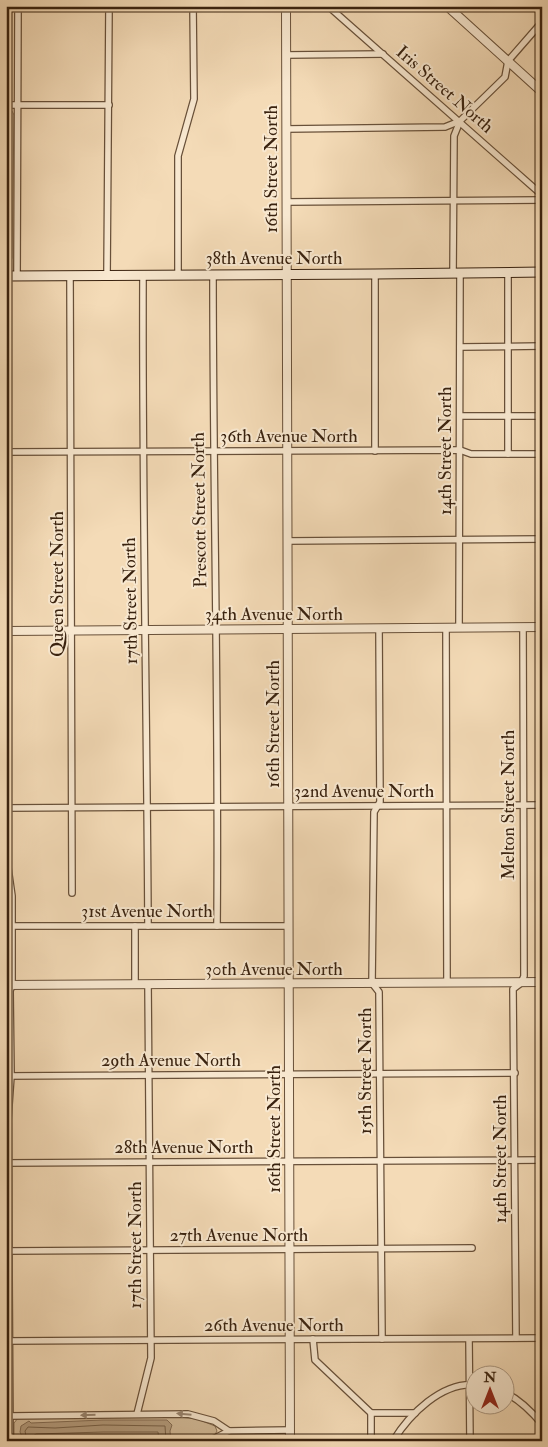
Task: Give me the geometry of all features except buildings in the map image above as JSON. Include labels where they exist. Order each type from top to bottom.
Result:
[{"type":"main road","name":"38th Avenue North","points":[[6,276],[542,272]]},
{"type":"street","points":[[17,276],[18,6]]},
{"type":"street","points":[[108,275],[109,6]]},
{"type":"street","points":[[178,275],[178,156],[194,98],[193,6]]},
{"type":"street","name":"16th Street North","points":[[286,6],[290,1441]]},
{"type":"street","name":"Iris Street North","points":[[328,6],[542,195]]},
{"type":"street","points":[[447,6],[542,92]]},
{"type":"street","points":[[286,129],[445,127],[460,121],[505,77],[508,61],[542,22]]},
{"type":"street","points":[[286,55],[383,54]]},
{"type":"street","points":[[6,105],[109,105]]},
{"type":"street","name":"14th Street North","points":[[459,628],[460,347],[454,199],[454,136],[460,121]]},
{"type":"street","points":[[286,202],[454,199],[542,200]]},
{"type":"street","points":[[508,273],[508,454]]},
{"type":"street","points":[[375,274],[375,450]]},
{"type":"street","name":"17th Street North","points":[[143,275],[148,926]]},
{"type":"street","name":"Prescott Street North","points":[[213,275],[213,451],[218,807],[217,926]]},
{"type":"street","name":"Queen Street North","points":[[70,276],[72,893]]},
{"type":"street","points":[[460,347],[542,346]]},
{"type":"street","points":[[460,416],[542,416]]},
{"type":"street","name":"36th Avenue North","points":[[6,452],[460,450],[470,454],[542,454]]},
{"type":"street","points":[[287,541],[542,539]]},
{"type":"street","name":"34th Avenue North","points":[[6,631],[542,627]]},
{"type":"street","name":"15th Street North","points":[[380,628],[380,802],[374,812],[372,983],[379,992],[382,1339]]},
{"type":"street","points":[[446,628],[447,983]]},
{"type":"street","name":"Melton Street North","points":[[521,982],[524,976],[523,628]]},
{"type":"street","name":"32nd Avenue North","points":[[6,808],[542,805]]},
{"type":"street","points":[[6,854],[12,896],[9,926],[10,991],[7,1163],[10,1416],[8,1432],[10,1441]]},
{"type":"street","name":"31st Avenue North","points":[[9,926],[288,926]]},
{"type":"street","points":[[135,926],[135,985]]},
{"type":"street","name":"14th Street North","points":[[516,1338],[513,990],[521,982]]},
{"type":"street","name":"30th Avenue North","points":[[9,986],[542,982]]},
{"type":"street","name":"17th Street North","points":[[137,1414],[150,1365],[148,984]]},
{"type":"street","name":"29th Avenue North","points":[[8,1076],[515,1073]]},
{"type":"street","name":"28th Avenue North","points":[[7,1163],[542,1160]]},
{"type":"street","name":"27th Avenue North","points":[[7,1251],[472,1248]]},
{"type":"street","points":[[469,1338],[471,1364]]},
{"type":"street","name":"26th Avenue North","points":[[8,1341],[542,1338]]},
{"type":"street","points":[[313,1339],[315,1360],[371,1413],[415,1413]]},
{"type":"street","points":[[393,1441],[415,1413],[432,1399],[449,1389],[466,1386]]},
{"type":"street","points":[[516,1400],[533,1413],[542,1424]]},
{"type":"street","points":[[371,1413],[371,1441]]},
{"type":"street","points":[[533,1413],[542,1413]]},
{"type":"street","points":[[10,1416],[188,1414],[214,1422],[228,1430],[290,1430]]},
{"type":"street","points":[[470,1441],[471,1414]]},
{"type":"street","points":[[209,1441],[228,1430]]},
{"type":"shaded area","points":[[6,109],[12,111],[14,115],[12,258],[10,264],[6,265]]},
{"type":"shaded area","points":[[171,1416],[197,1419],[215,1426],[217,1431],[212,1437],[200,1441],[14,1441],[14,1423],[18,1418]]},
{"type":"water","points":[[167,1420],[172,1425],[170,1431],[171,1441],[24,1441],[20,1432],[21,1426],[29,1421],[31,1423]]}]
